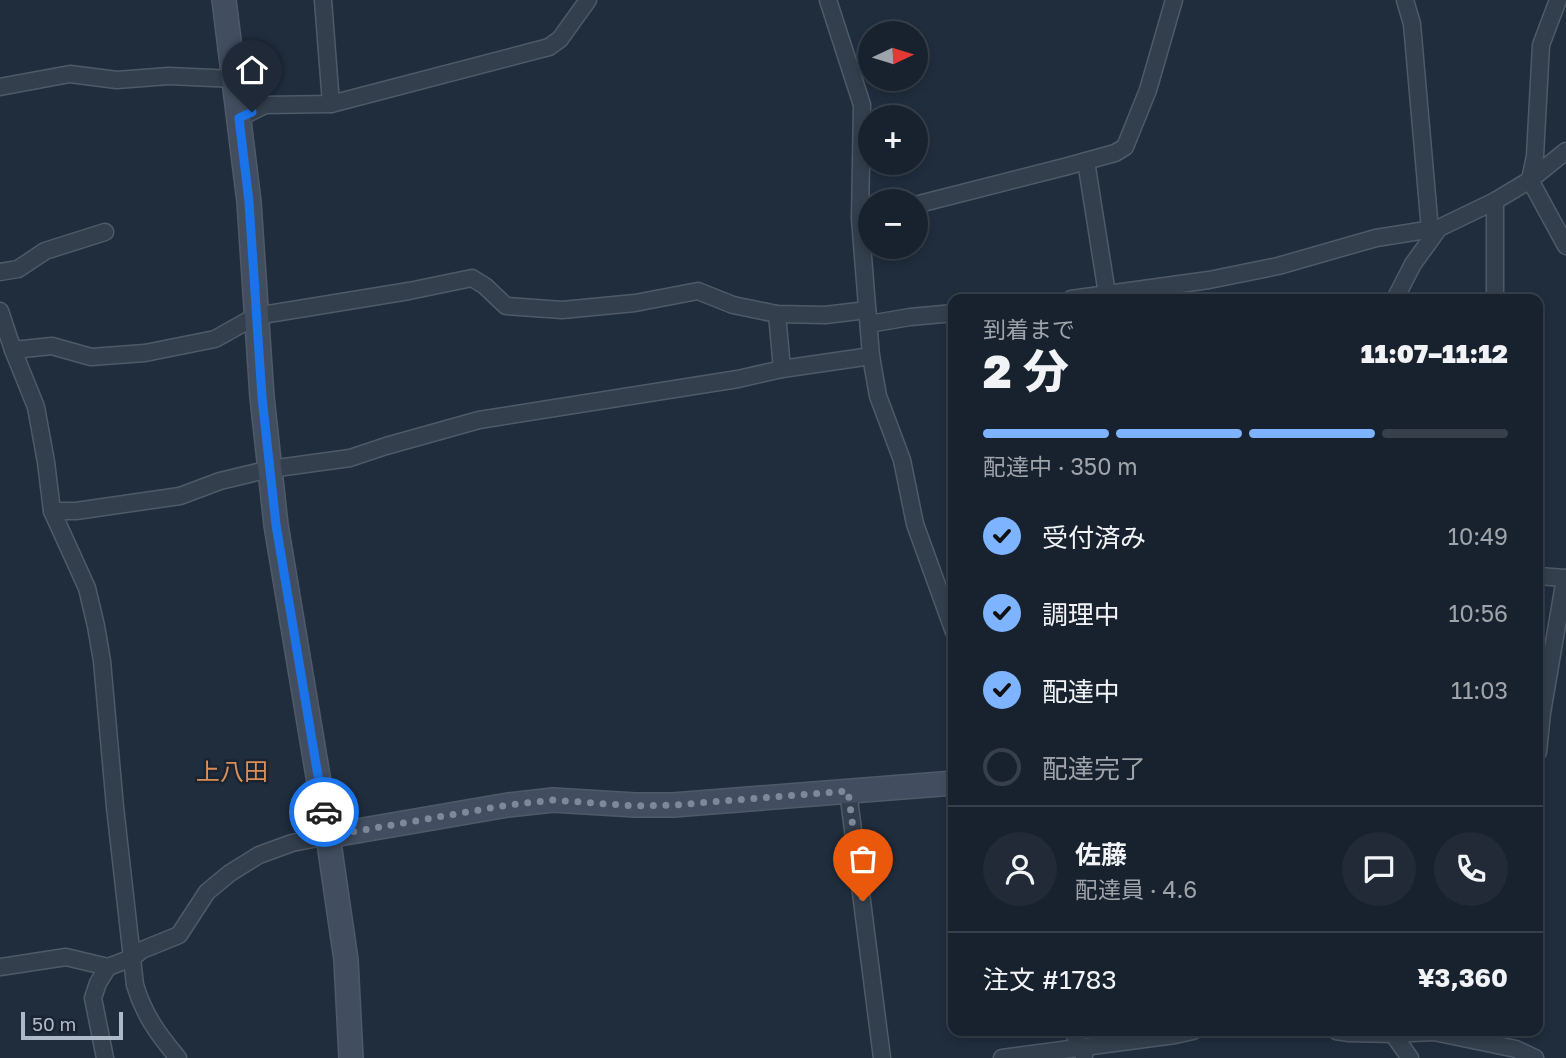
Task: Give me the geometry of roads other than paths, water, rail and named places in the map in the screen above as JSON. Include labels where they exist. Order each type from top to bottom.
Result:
[{"type":"street","points":[[224,0],[249,202],[262,397],[276,525],[346,960],[351,1058]]},
{"type":"street","points":[[323,0],[331,104]]},
{"type":"street","points":[[239,118],[265,105],[331,104],[549,47],[560,39],[588,0]]},
{"type":"street","points":[[828,0],[862,105],[864,189]]},
{"type":"street","points":[[928,202],[1115,153],[1125,147],[1148,90],[1174,0]]},
{"type":"street","points":[[1398,294],[1434,229],[1412,24],[1405,0]]},
{"type":"street","points":[[1558,0],[1541,44],[1535,156],[1530,180],[1566,246]]},
{"type":"street","points":[[0,86],[70,74],[117,80],[170,76],[234,79]]},
{"type":"street","points":[[1086,161],[1107,294],[1209,280],[1278,265],[1376,238],[1434,229],[1495,201],[1530,180],[1566,151]]},
{"type":"street","points":[[1495,201],[1495,294]]},
{"type":"street","points":[[0,272],[18,269],[45,251],[105,232]]},
{"type":"street","points":[[866,259],[871,356],[878,396],[901,460],[915,524],[948,615]]},
{"type":"street","points":[[13,350],[52,346],[91,356],[145,353],[215,339],[256,316],[472,278],[506,306],[562,310],[635,303],[698,291],[733,305],[777,314],[910,317],[948,314]]},
{"type":"street","points":[[0,311],[36,407],[52,511],[87,588],[96,626],[102,661],[135,985],[155,1031],[178,1058]]},
{"type":"street","points":[[777,314],[782,369]]},
{"type":"street","points":[[52,511],[76,511],[180,496],[220,481],[270,469],[350,457],[479,421],[871,356]]},
{"type":"street","points":[[1543,576],[1565,578],[1543,707]]},
{"type":"street","points":[[0,967],[66,957],[108,967],[132,958],[142,950],[179,935],[207,892],[230,873],[259,855],[292,843],[328,836],[508,805],[553,800],[635,806],[674,805],[948,783]]},
{"type":"street","points":[[848,791],[882,1058]]},
{"type":"street","points":[[105,1058],[93,998],[108,967]]},
{"type":"street","points":[[1075,1036],[1083,1053]]},
{"type":"street","points":[[1002,1058],[1083,1053],[1170,1036]]},
{"type":"street","points":[[1394,1036],[1410,1058]]},
{"type":"street","points":[[1470,1036],[1516,1049],[1535,1058]]},
{"type":"district","name":"上八田","points":[[232,772]]}]
